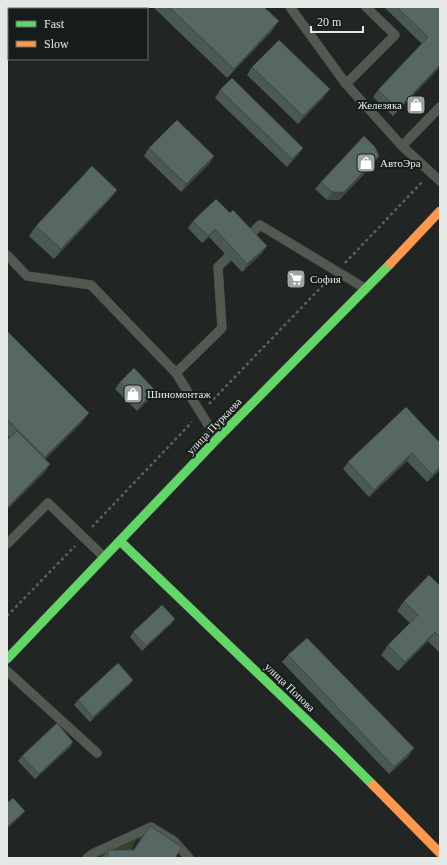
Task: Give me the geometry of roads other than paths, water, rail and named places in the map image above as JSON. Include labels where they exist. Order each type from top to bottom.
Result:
[{"type":"main road","name":"улица Пуркаева","points":[[7,658],[217,439],[366,289],[440,211]]},
{"type":"main road","name":"улица Попова","points":[[120,541],[333,746],[440,853]]},
{"type":"lane","points":[[290,7],[346,84],[402,146],[440,181]]},
{"type":"lane","points":[[346,84],[395,35],[366,7]]},
{"type":"lane","points":[[402,146],[440,107]]},
{"type":"lane","points":[[176,373],[222,328],[218,267],[260,225],[366,289]]},
{"type":"lane","points":[[7,255],[27,276],[91,286],[176,373],[217,439]]},
{"type":"lane","points":[[7,544],[48,503],[104,557]]},
{"type":"lane","points":[[7,671],[97,753]]},
{"type":"lane","points":[[87,858],[94,853],[151,827],[174,841],[189,858]]},
{"type":"place","name":"Железяка","points":[[416,105]]},
{"type":"place","name":"АвтоЭра","points":[[366,163]]},
{"type":"place","name":"София","points":[[296,279]]},
{"type":"place","name":"Шиномонтаж","points":[[133,394]]}]
